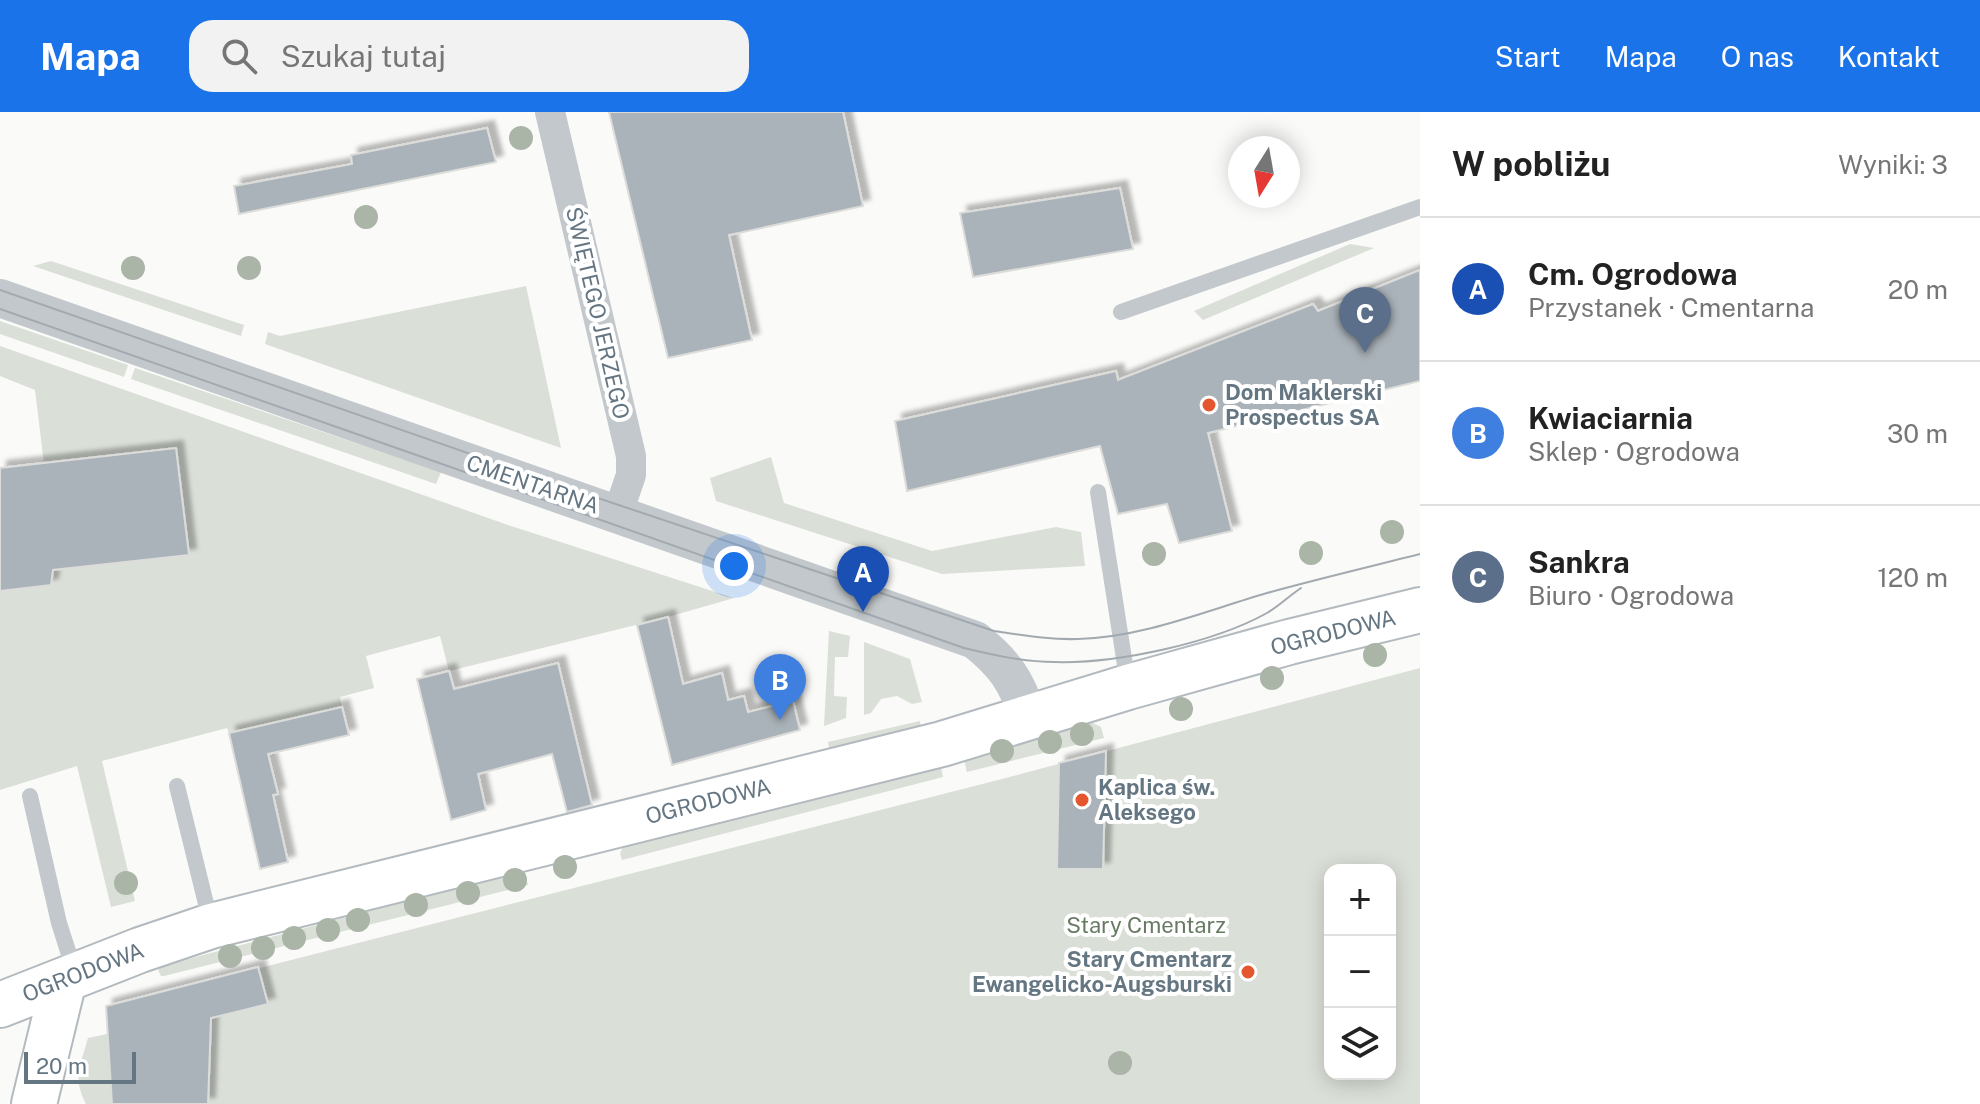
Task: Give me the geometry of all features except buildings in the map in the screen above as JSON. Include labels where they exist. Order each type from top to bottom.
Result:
[{"type":"main road","name":"OGRODOWA","points":[[0,1005],[211,926],[942,744],[1128,687],[1289,642],[1420,610]]},
{"type":"main road","points":[[34,1104],[70,978]]},
{"type":"street","name":"ŚWIĘTEGO JERZEGO","points":[[550,112],[631,456],[631,475],[618,513]]},
{"type":"street","name":"CMENTARNA","points":[[0,298],[975,640],[993,654],[1019,688],[1028,717]]},
{"type":"lane","points":[[1121,312],[1420,207]]},
{"type":"lane","points":[[1098,492],[1128,687]]},
{"type":"lane","points":[[177,786],[211,926]]},
{"type":"lane","points":[[30,796],[70,978]]},
{"type":"green space","points":[[1350,244],[1374,248],[1203,320],[1194,311]]},
{"type":"green space","points":[[51,261],[244,325],[241,336],[33,266]]},
{"type":"green space","points":[[526,286],[561,448],[265,344],[268,332],[280,336]]},
{"type":"green space","points":[[0,321],[128,365],[124,377],[0,334]]},
{"type":"green space","points":[[0,346],[511,526],[734,598],[449,671],[440,636],[366,656],[374,688],[340,697],[342,707],[229,733],[227,728],[102,761],[135,901],[111,907],[77,766],[0,790],[0,591],[50,585],[53,570],[189,555],[176,449],[44,464],[35,390],[0,376]]},
{"type":"green space","points":[[135,368],[441,472],[436,484],[131,379]]},
{"type":"green space","points":[[771,457],[784,503],[932,551],[1056,527],[1081,532],[1085,566],[942,574],[716,501],[710,478]]},
{"type":"green space","points":[[829,631],[850,636],[848,657],[835,657],[834,696],[847,697],[846,718],[824,726]]},
{"type":"green space","points":[[864,642],[910,659],[922,702],[912,704],[897,696],[881,699],[871,713],[864,715]]},
{"type":"green space","name":"Stary Cmentarz","points":[[1420,668],[1420,1104],[172,1104],[166,992],[998,780]]},
{"type":"green space","points":[[920,721],[921,729],[830,754],[828,742]]},
{"type":"green space","points":[[1091,722],[1101,727],[1104,738],[967,772],[963,755]]},
{"type":"green space","points":[[940,762],[943,777],[622,860],[620,854],[624,843]]},
{"type":"green space","points":[[524,870],[528,885],[164,976],[158,970],[162,966]]},
{"type":"green space","points":[[107,1034],[112,1104],[86,1104],[79,1079],[88,1038]]},
{"type":"tram line","points":[[0,290],[574,490],[994,631],[1068,639],[1127,634],[1267,593],[1420,554]]},
{"type":"tram line","points":[[0,309],[964,648],[1009,658],[1079,662],[1164,650],[1245,624],[1301,588]]},
{"type":"place","name":"Sankra","points":[[1365,353]]},
{"type":"place","name":"Dom Maklerski Prospectus SA","points":[[1209,405]]},
{"type":"place","name":"Cm. Ogrodowa","points":[[863,612]]},
{"type":"place","name":"Kwiaciarnia","points":[[780,720]]},
{"type":"place","name":"Kaplica św. Aleksego","points":[[1082,800]]},
{"type":"place","name":"Stary Cmentarz Ewangelicko-Augsburski","points":[[1248,972]]}]
